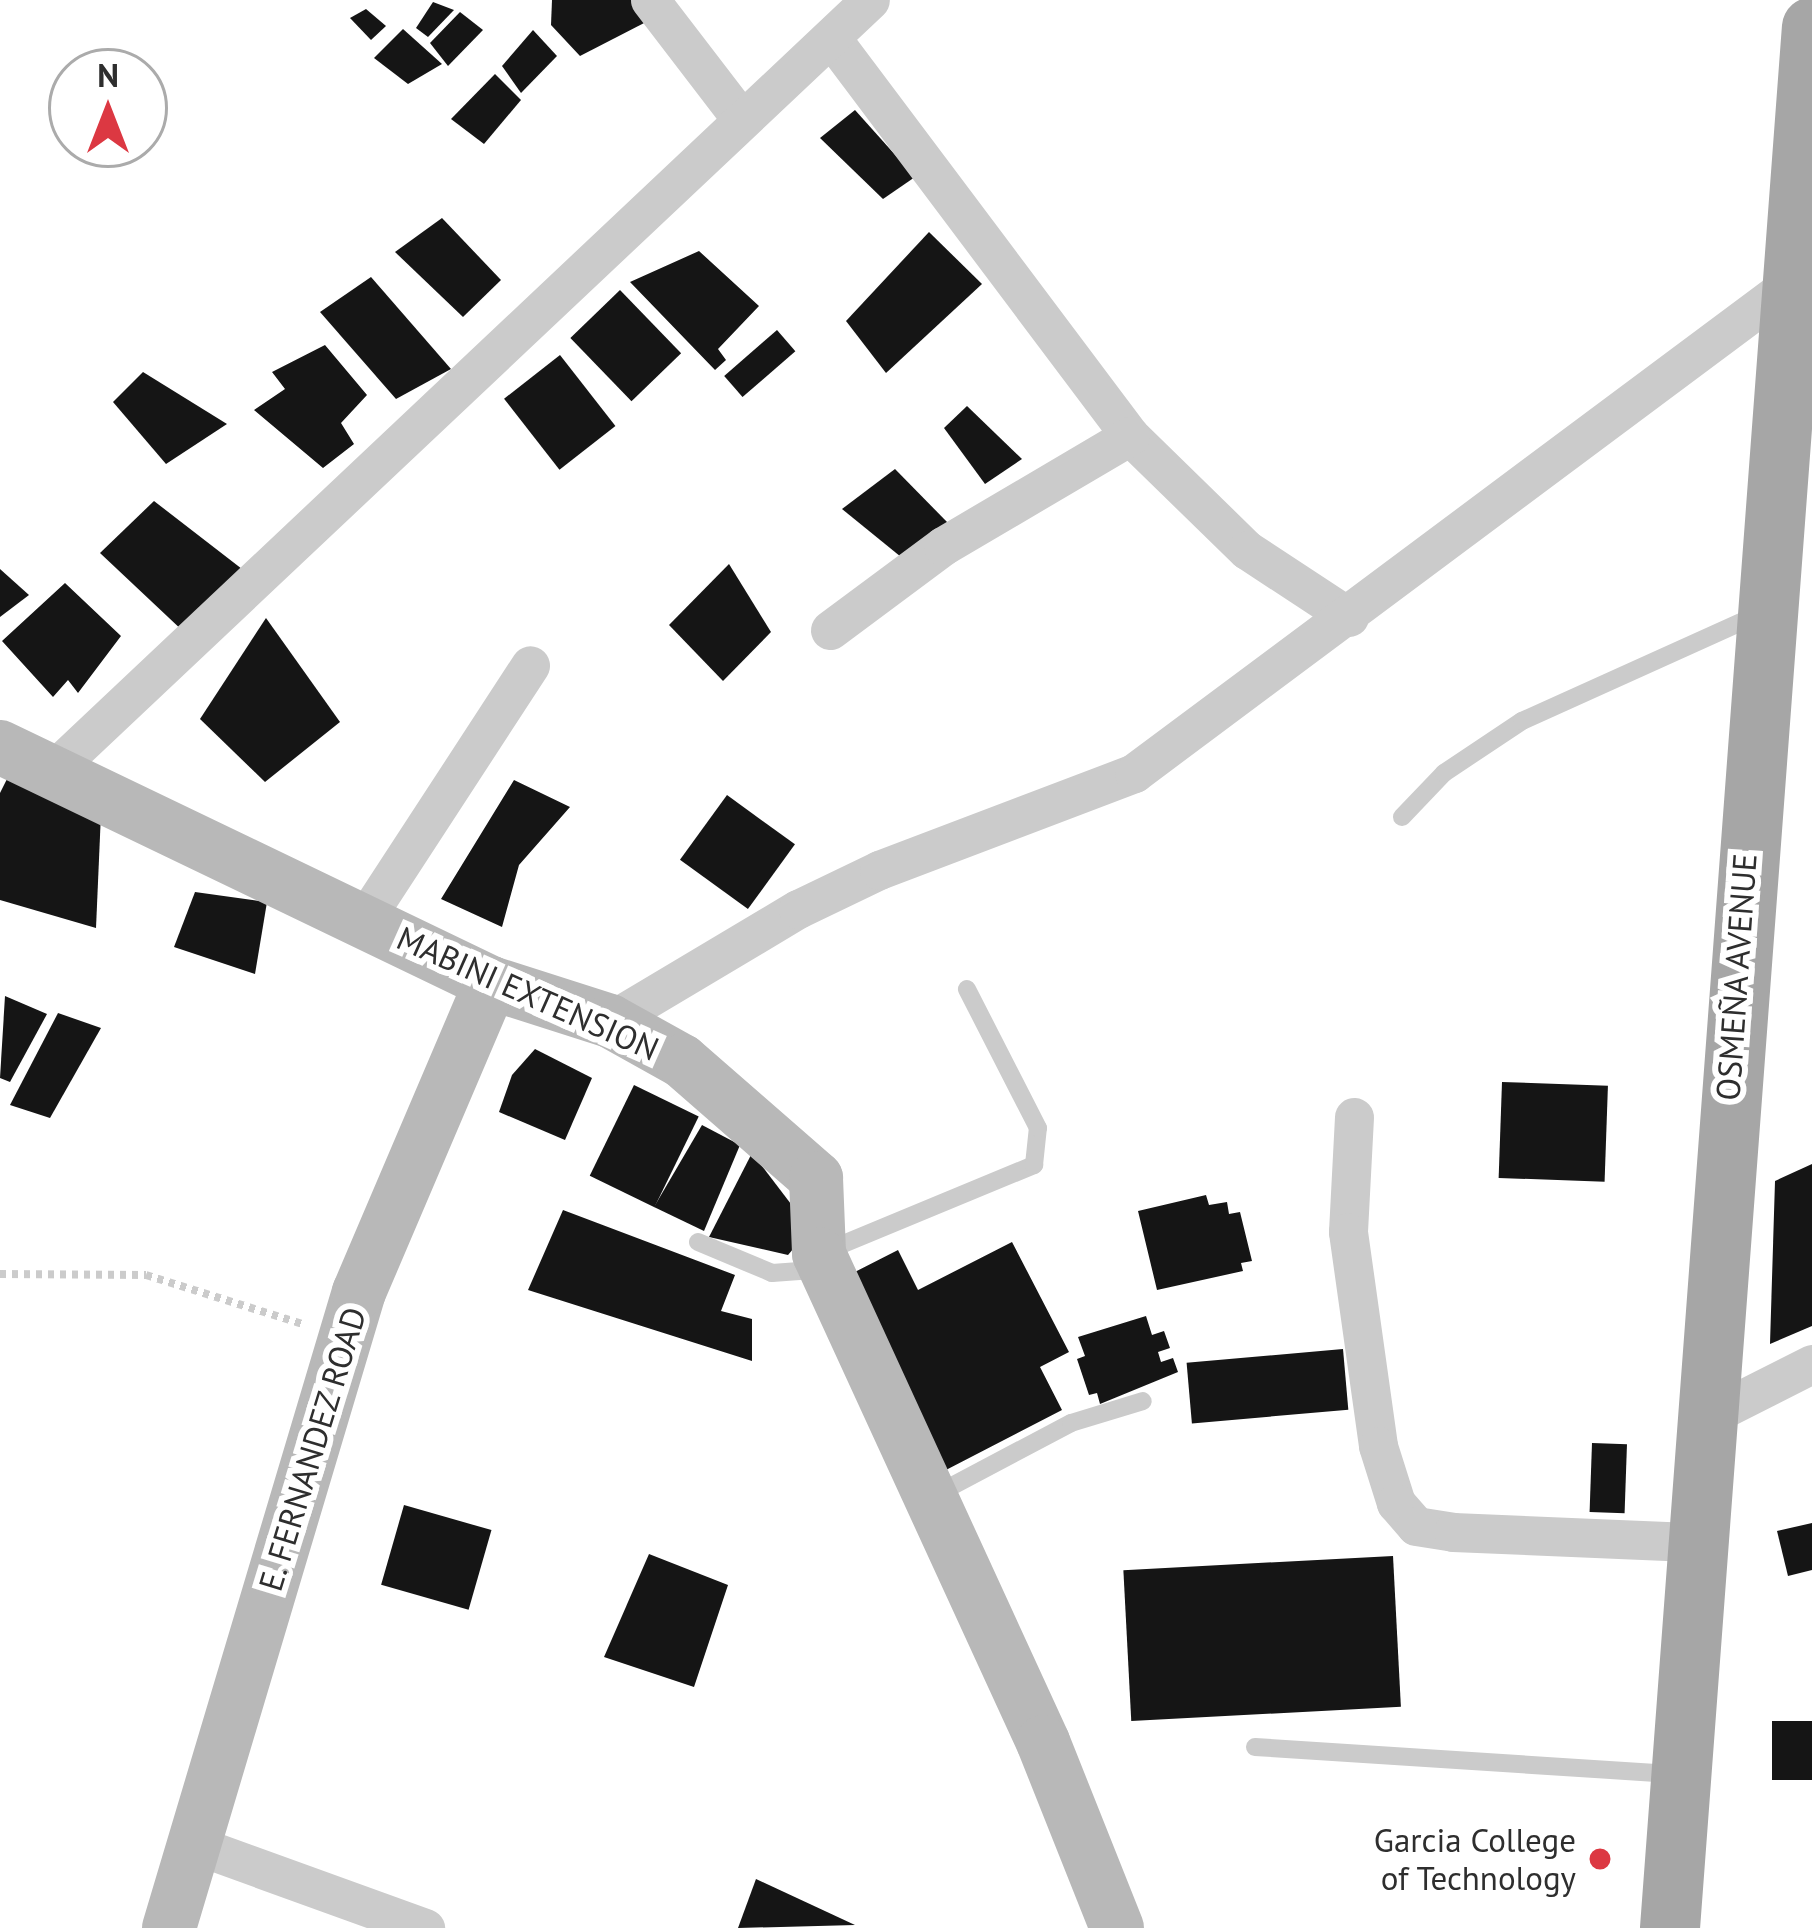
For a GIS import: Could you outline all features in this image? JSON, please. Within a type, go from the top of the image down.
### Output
[{"type":"main road","name":"OSMEÑA AVENUE","points":[[1670,1928],[1762,612],[1812,27]]},
{"type":"street","points":[[650,0],[739,116]]},
{"type":"street","points":[[47,776],[739,116],[832,39],[870,0]]},
{"type":"street","points":[[832,39],[1130,436],[1246,550],[1349,616]]},
{"type":"street","points":[[610,1022],[798,909],[879,870],[1134,773],[1790,284]]},
{"type":"street","points":[[830,630],[943,546],[1130,436]]},
{"type":"street","points":[[364,920],[530,665]]},
{"type":"street","name":"MABINI EXTENSION","points":[[0,747],[47,776],[491,983],[610,1022],[682,1061],[816,1178],[819,1254],[931,1497],[1117,1928]]},
{"type":"street","name":"E. FERNANDEZ ROAD","points":[[169,1928],[359,1292],[491,983]]},
{"type":"street","points":[[1354,1117],[1348,1232],[1378,1446],[1396,1503],[1416,1526],[1453,1532],[1696,1542]]},
{"type":"street","points":[[1705,1418],[1812,1364]]},
{"type":"street","points":[[193,1844],[425,1928]]},
{"type":"lane","points":[[1402,817],[1444,773],[1522,721],[1762,612]]},
{"type":"lane","points":[[698,1242],[788,1275],[819,1254],[1034,1165],[1038,1128],[967,989]]},
{"type":"lane","points":[[931,1497],[1071,1423],[1143,1401]]},
{"type":"lane","points":[[1255,1748],[1680,1774]]},
{"type":"path","points":[[0,1274],[146,1275],[299,1326],[359,1292]]},
{"type":"building","points":[[552,0],[635,0],[648,21],[580,56],[551,25]]},
{"type":"building","points":[[433,2],[454,10],[428,37],[416,28]]},
{"type":"building","points":[[366,9],[386,26],[371,40],[350,18]]},
{"type":"building","points":[[460,12],[483,30],[448,66],[430,43]]},
{"type":"building","points":[[403,29],[442,64],[408,84],[374,58]]},
{"type":"building","points":[[533,30],[557,56],[521,93],[502,66]]},
{"type":"building","points":[[495,74],[521,100],[484,144],[451,119]]},
{"type":"building","points":[[855,110],[915,177],[883,199],[820,138]]},
{"type":"building","points":[[442,218],[501,280],[463,317],[395,252]]},
{"type":"building","points":[[929,232],[982,284],[886,373],[846,321]]},
{"type":"building","points":[[699,251],[759,306],[718,349],[726,360],[715,370],[630,282]]},
{"type":"building","points":[[371,277],[451,369],[396,399],[320,312]]},
{"type":"building","points":[[620,290],[681,353],[631,401],[570,338]]},
{"type":"building","points":[[777,330],[795,351],[743,397],[724,376]]},
{"type":"building","points":[[325,345],[367,395],[341,423],[354,444],[323,468],[254,410],[285,389],[272,372]]},
{"type":"building","points":[[560,355],[615,426],[559,470],[504,399]]},
{"type":"building","points":[[143,372],[227,424],[166,464],[113,402]]},
{"type":"building","points":[[967,406],[1022,459],[985,484],[944,428]]},
{"type":"building","points":[[895,469],[948,523],[906,561],[842,509]]},
{"type":"building","points":[[154,501],[242,569],[185,633],[100,553]]},
{"type":"building","points":[[729,564],[771,632],[723,681],[669,625]]},
{"type":"building","points":[[0,569],[29,595],[0,617]]},
{"type":"building","points":[[65,583],[121,636],[78,693],[68,680],[53,697],[2,641]]},
{"type":"building","points":[[266,618],[340,722],[265,782],[200,719]]},
{"type":"building","points":[[12,769],[101,813],[96,928],[0,900],[0,793]]},
{"type":"building","points":[[514,780],[570,807],[519,865],[502,927],[441,899]]},
{"type":"building","points":[[727,795],[795,844],[748,909],[680,860]]},
{"type":"building","points":[[195,892],[267,902],[255,974],[174,947]]},
{"type":"building","points":[[5,996],[47,1014],[10,1082],[0,1078]]},
{"type":"building","points":[[58,1013],[101,1028],[50,1118],[10,1105]]},
{"type":"building","points":[[535,1049],[592,1078],[565,1140],[499,1112],[512,1075]]},
{"type":"building","points":[[1502,1082],[1608,1086],[1605,1182],[1499,1178]]},
{"type":"building","points":[[634,1085],[699,1117],[654,1207],[590,1176]]},
{"type":"building","points":[[702,1125],[740,1145],[704,1231],[654,1207]]},
{"type":"building","points":[[752,1153],[810,1229],[788,1255],[709,1237]]},
{"type":"building","points":[[1812,1164],[1812,1326],[1770,1344],[1775,1181]]},
{"type":"building","points":[[1206,1195],[1209,1205],[1227,1202],[1229,1214],[1240,1212],[1252,1261],[1241,1263],[1243,1271],[1157,1290],[1138,1211]]},
{"type":"building","points":[[563,1210],[735,1275],[721,1311],[752,1319],[752,1361],[528,1290]]},
{"type":"building","points":[[1012,1242],[1069,1352],[1040,1367],[1062,1410],[944,1471],[845,1277],[898,1250],[918,1290]]},
{"type":"building","points":[[1146,1316],[1152,1335],[1164,1331],[1170,1348],[1158,1352],[1161,1362],[1173,1358],[1178,1372],[1100,1404],[1097,1393],[1089,1395],[1077,1359],[1085,1356],[1078,1337]]},
{"type":"building","points":[[1343,1349],[1348,1410],[1192,1423],[1187,1363]]},
{"type":"building","points":[[1592,1443],[1627,1444],[1625,1513],[1590,1512]]},
{"type":"building","points":[[404,1505],[491,1530],[469,1610],[381,1585]]},
{"type":"building","points":[[1812,1523],[1812,1570],[1788,1576],[1777,1531]]},
{"type":"building","points":[[649,1554],[728,1585],[694,1687],[604,1657]]},
{"type":"building","points":[[1393,1556],[1401,1707],[1131,1721],[1123,1570]]},
{"type":"building","points":[[1772,1721],[1812,1721],[1812,1780],[1772,1780]]},
{"type":"building","points":[[756,1879],[855,1925],[738,1928]]},
{"type":"place","name":"Garcia College of Technology","points":[[1600,1859]]}]
